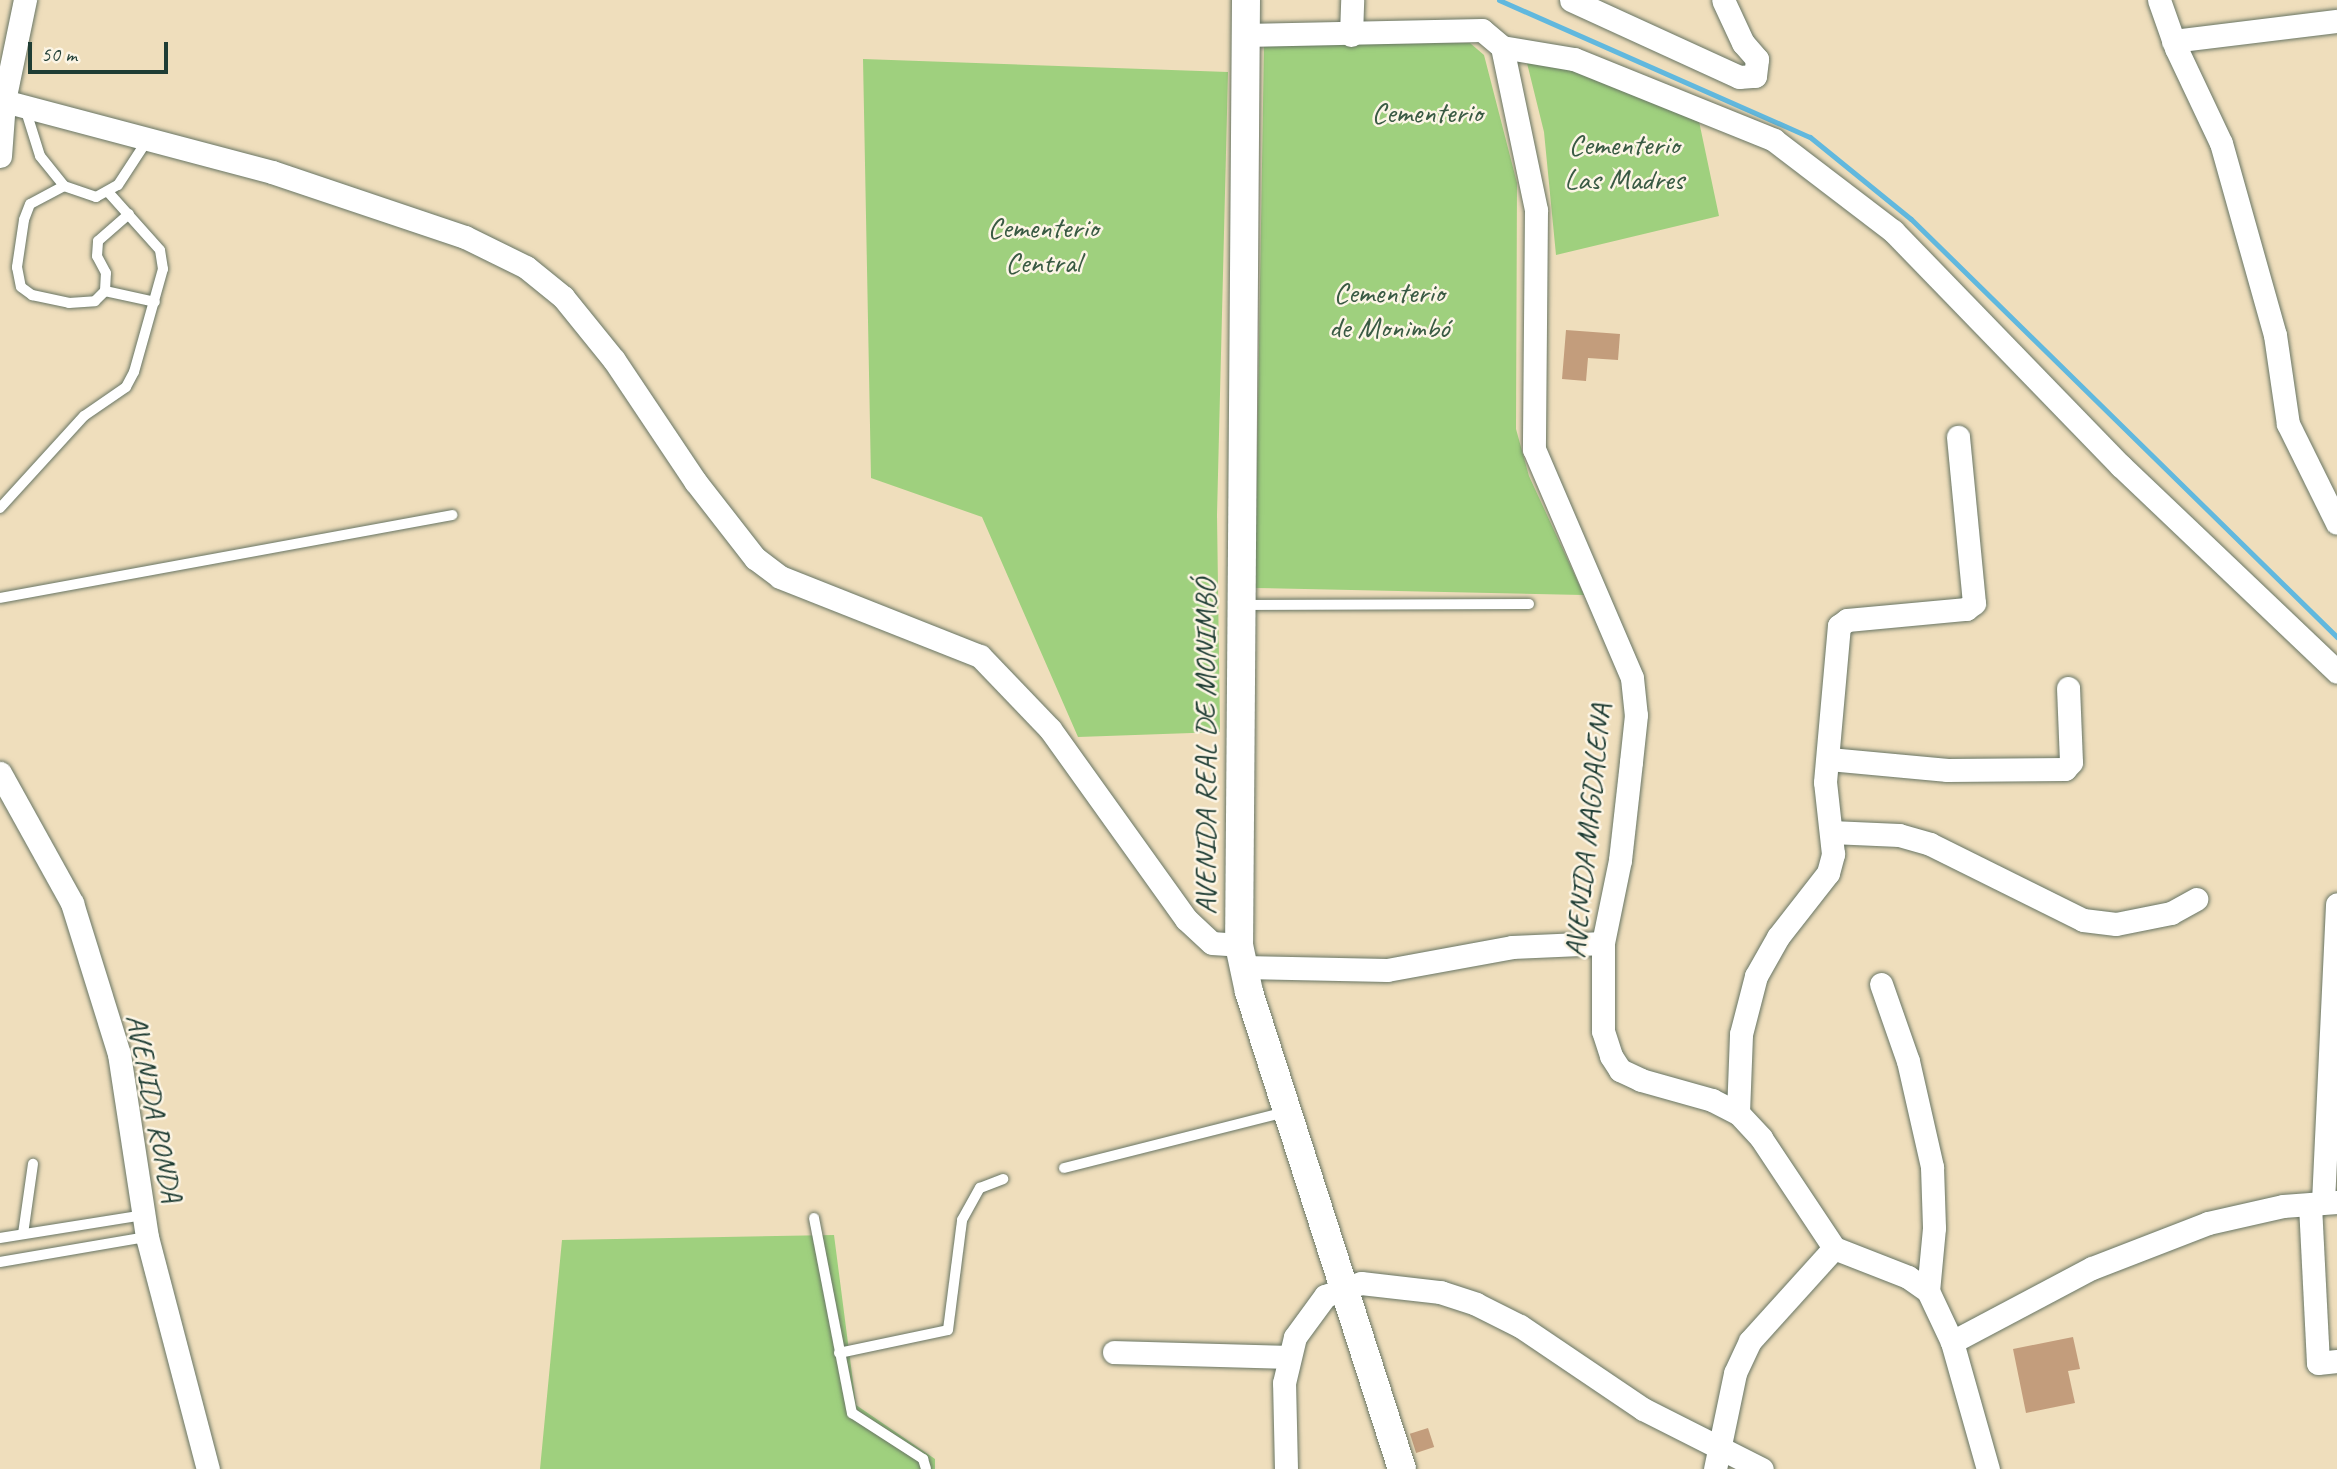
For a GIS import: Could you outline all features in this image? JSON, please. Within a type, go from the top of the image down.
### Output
[{"type":"street","points":[[0,156],[15,104],[25,0]]},
{"type":"street","name":"AVENIDA REAL DE MONIMBÓ","points":[[1246,0],[1238,605],[1241,956],[1402,1469]]},
{"type":"street","points":[[1351,35],[1352,0]]},
{"type":"street","points":[[1571,0],[1739,78],[1755,76],[1757,59],[1743,43],[1723,0]]},
{"type":"street","points":[[2159,0],[2173,41],[2221,143],[2276,335],[2288,424],[2337,523]]},
{"type":"street","points":[[2173,41],[2337,21]]},
{"type":"street","points":[[1244,35],[1351,35],[1482,30],[1502,47],[1573,59],[1774,140],[1893,231],[2121,467],[2337,672]]},
{"type":"street","name":"AVENIDA MAGDALENA","points":[[1502,47],[1536,210],[1534,449],[1632,678],[1636,715],[1620,860],[1603,943],[1603,1031],[1620,1070],[1738,1112],[1761,1138],[1834,1248]]},
{"type":"street","points":[[15,104],[272,172],[452,233],[526,267],[563,297],[614,360],[695,481],[755,558],[780,577],[979,656],[1050,729],[1185,919],[1212,943],[1241,956],[1387,970],[1512,947],[1603,943]]},
{"type":"street","points":[[1738,1112],[1741,1034],[1756,976],[1778,937],[1828,873],[1831,832],[1825,810],[1839,626],[1847,620],[1966,609],[1974,603],[1958,437]]},
{"type":"street","points":[[1829,759],[1947,770],[2065,768],[2071,762],[2068,688]]},
{"type":"street","name":"AVENIDA RONDA","points":[[0,773],[72,904],[119,1054],[142,1215],[208,1469]]},
{"type":"street","points":[[1831,832],[1899,835],[1930,844],[2083,920],[2116,924],[2171,913],[2196,899]]},
{"type":"street","points":[[2337,904],[2318,1363],[2337,1360]]},
{"type":"street","points":[[1881,984],[1908,1061],[1932,1167],[1934,1228],[1928,1291]]},
{"type":"street","points":[[1952,1342],[2092,1268],[2182,1233],[2283,1206],[2323,1203]]},
{"type":"street","points":[[1719,1458],[1735,1373],[1750,1341],[1834,1248],[1908,1277],[1928,1291],[1952,1342],[1987,1469]]},
{"type":"street","points":[[1286,1469],[1284,1382],[1288,1357],[1310,1312],[1325,1296],[1344,1286],[1392,1286],[1440,1292],[1476,1304],[1520,1326],[1719,1458],[1762,1469]]},
{"type":"street","points":[[1114,1352],[1288,1357]]},
{"type":"lane","points":[[15,104],[40,156],[64,186],[96,197],[109,193],[148,139]]},
{"type":"lane","points":[[64,186],[30,204],[17,267],[22,286],[32,295],[69,303],[95,301],[104,291],[106,273],[97,256],[98,241],[129,214]]},
{"type":"lane","points":[[0,508],[84,416],[126,387],[155,302],[163,269],[160,250],[109,193]]},
{"type":"lane","points":[[104,291],[155,302]]},
{"type":"lane","points":[[0,598],[452,515]]},
{"type":"lane","points":[[1238,605],[1529,604]]},
{"type":"lane","points":[[1064,1168],[1288,1112]]},
{"type":"lane","points":[[23,1234],[33,1164]]},
{"type":"lane","points":[[839,1353],[948,1330],[962,1220],[980,1188],[1003,1178]]},
{"type":"lane","points":[[0,1238],[142,1215]]},
{"type":"lane","points":[[814,1218],[852,1413],[923,1459],[926,1469]]},
{"type":"lane","points":[[0,1262],[147,1237]]},
{"type":"green space","points":[[1470,43],[1484,55],[1517,183],[1516,429],[1529,476],[1584,595],[1255,588],[1264,44]]},
{"type":"green space","name":"Cementerio Las Madres","points":[[1525,55],[1696,107],[1719,216],[1556,255],[1544,132]]},
{"type":"green space","name":"Cementerio Central","points":[[863,59],[1228,72],[1217,515],[1220,732],[1078,737],[982,517],[871,478]]},
{"type":"green space","points":[[834,1235],[856,1405],[935,1459],[935,1469],[540,1469],[562,1240]]},
{"type":"building","points":[[1566,330],[1620,334],[1618,360],[1588,358],[1586,381],[1562,379]]},
{"type":"building","points":[[2073,1337],[2080,1369],[2068,1371],[2075,1403],[2026,1413],[2013,1349]]},
{"type":"building","points":[[1428,1428],[1434,1447],[1416,1453],[1410,1434]]},
{"type":"waterway","points":[[1499,0],[1810,137],[1911,219],[2337,637]]},
{"type":"park label","name":"Cementerio","points":[[1427,112]]},
{"type":"park label","name":"Cementerio de Monimbó","points":[[1389,309]]}]
